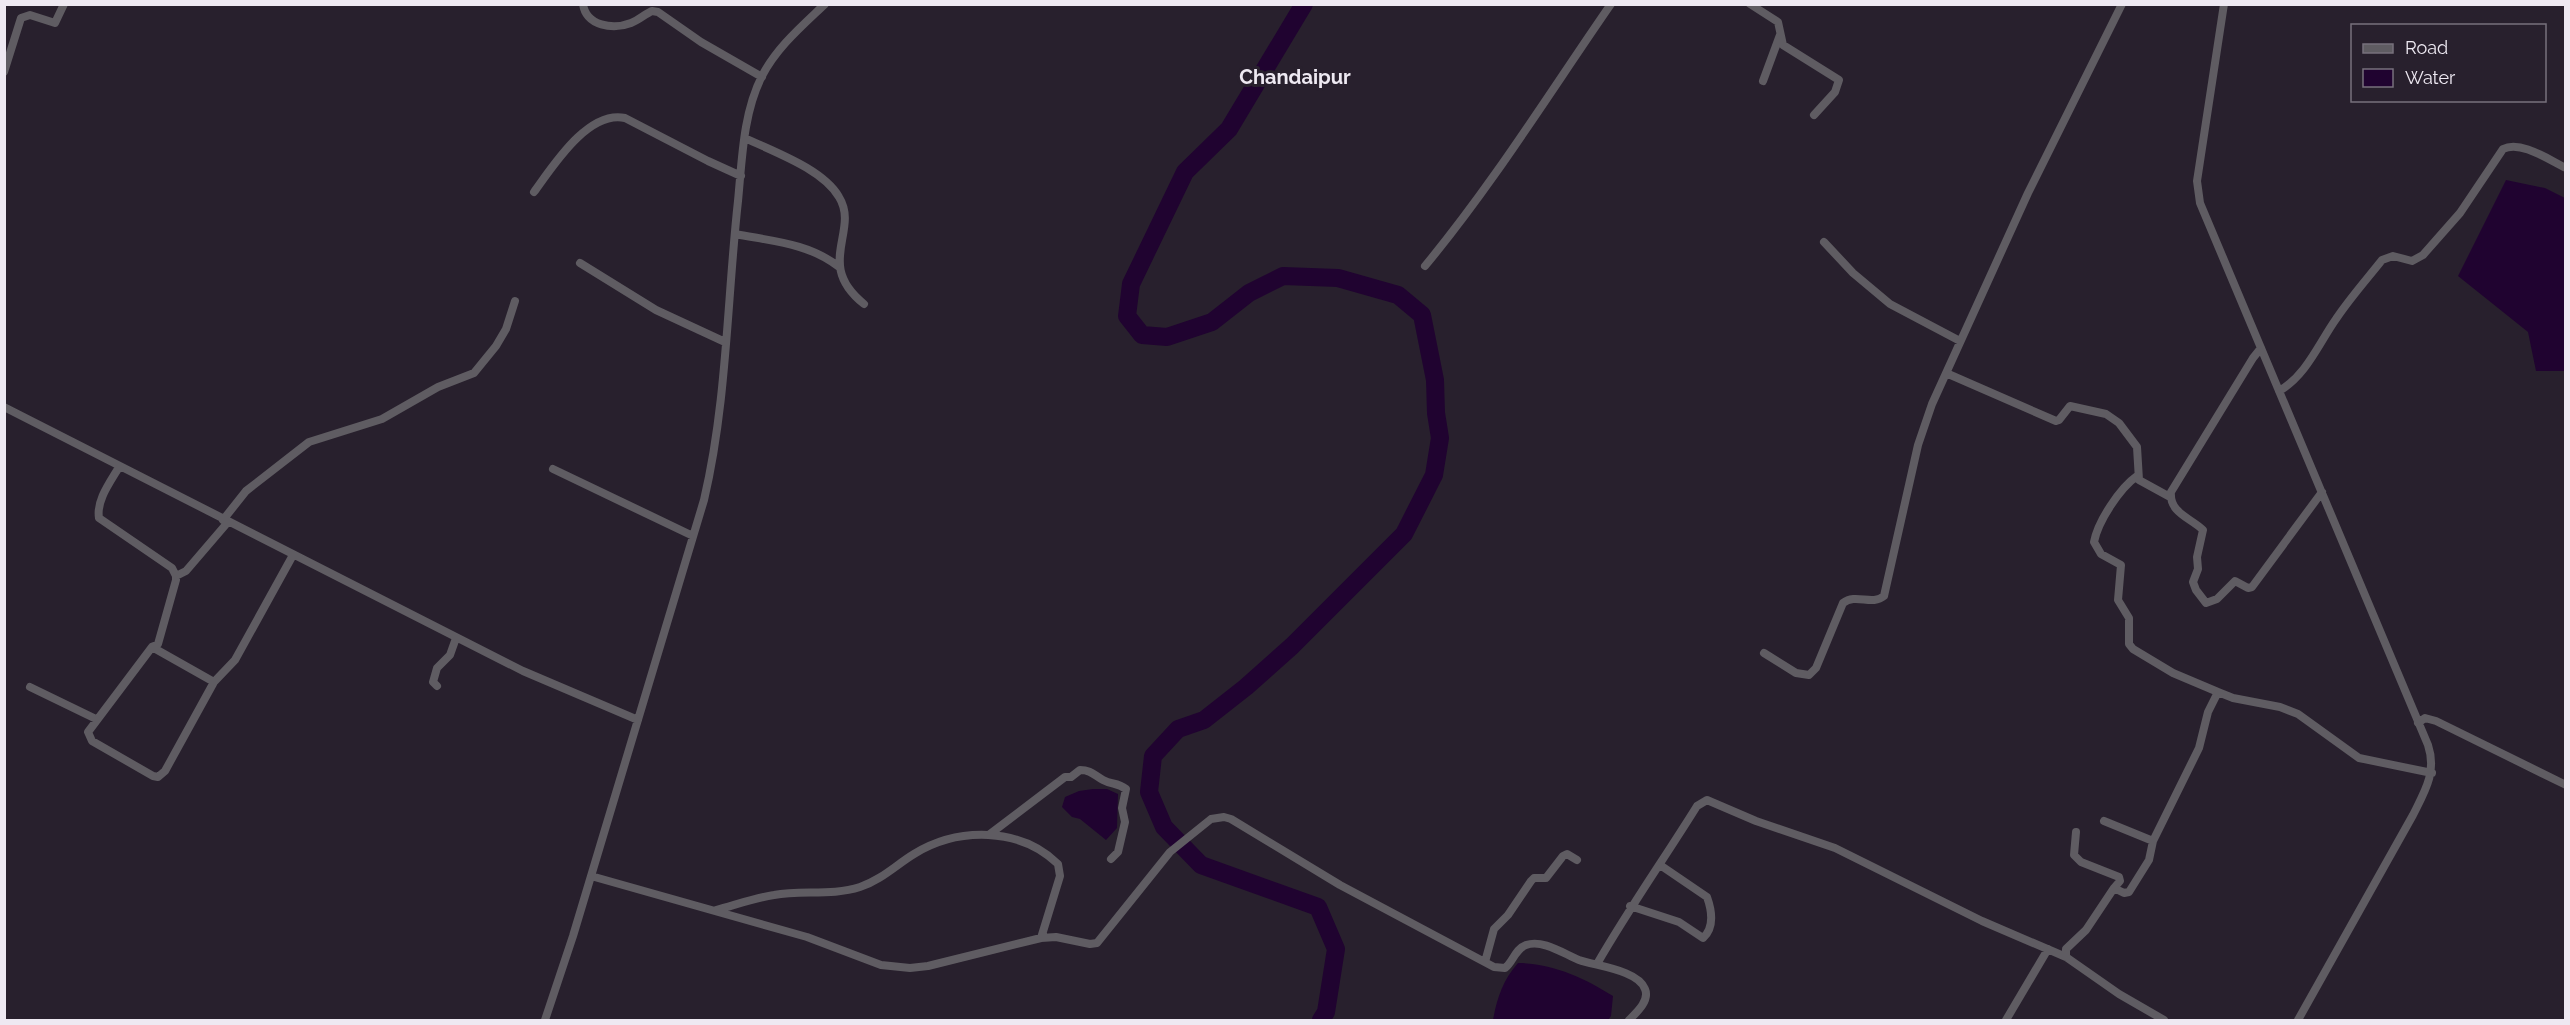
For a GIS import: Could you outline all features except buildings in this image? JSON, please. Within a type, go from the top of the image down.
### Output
[{"type":"street","points":[[4,72],[21,18],[30,15],[55,23],[64,4]]},
{"type":"street","points":[[583,4],[588,18],[607,26],[628,24],[652,11],[664,14],[700,42],[762,76]]},
{"type":"street","points":[[545,1020],[638,720],[711,468],[718,431],[735,234],[749,113],[762,76],[785,42],[825,4]]},
{"type":"street","points":[[1425,266],[1456,229],[1611,4]]},
{"type":"street","points":[[1750,4],[1776,20],[1783,45],[1839,80],[1835,92],[1814,115]]},
{"type":"street","points":[[1764,653],[1796,673],[1809,675],[1818,662],[1843,603],[1851,598],[1879,600],[1884,596],[1918,445],[1946,373],[2028,193],[2122,4]]},
{"type":"street","points":[[2224,4],[2198,191],[2200,203],[2421,721],[2431,755],[2432,773],[2414,815],[2298,1020]]},
{"type":"street","points":[[1763,81],[1780,34]]},
{"type":"street","points":[[534,192],[577,138],[592,126],[616,116],[625,118],[741,176]]},
{"type":"street","points":[[746,138],[820,177],[841,199],[843,228],[839,267],[848,288],[864,304]]},
{"type":"street","points":[[2281,390],[2291,384],[2315,353],[2336,319],[2382,260],[2389,256],[2420,258],[2460,213],[2503,149],[2508,146],[2521,148],[2565,168]]},
{"type":"street","points":[[735,234],[805,247],[826,257],[839,267]]},
{"type":"street","points":[[1824,242],[1853,273],[1890,304],[1960,341]]},
{"type":"street","points":[[580,263],[656,310],[725,342]]},
{"type":"street","points":[[293,555],[235,660],[214,682],[165,771],[159,777],[92,741],[87,732],[152,647],[159,644],[176,576],[190,566],[226,521],[246,491],[309,442],[382,419],[438,387],[474,373],[496,346],[506,329],[515,301]]},
{"type":"street","points":[[2170,497],[2172,490],[2261,348]]},
{"type":"street","points":[[1946,373],[2055,421],[2059,420],[2070,406],[2111,417],[2137,447],[2138,476],[2142,482],[2170,497],[2177,511],[2203,530],[2193,585],[2202,600],[2210,603],[2235,581],[2248,588],[2252,587],[2322,492]]},
{"type":"street","points":[[4,407],[456,638],[567,692],[638,720]]},
{"type":"street","points":[[119,467],[103,495],[98,513],[99,518],[171,568],[176,576]]},
{"type":"street","points":[[553,469],[693,536]]},
{"type":"street","points":[[2138,476],[2119,493],[2096,534],[2094,542],[2101,554],[2121,565],[2118,600],[2130,622],[2129,644],[2133,649],[2173,673],[2233,698],[2280,707],[2298,714],[2359,758],[2432,773]]},
{"type":"street","points":[[437,686],[433,682],[434,675],[450,655],[456,638]]},
{"type":"street","points":[[152,647],[214,682]]},
{"type":"street","points":[[30,687],[96,719]]},
{"type":"street","points":[[2114,888],[2124,893],[2129,892],[2149,860],[2153,841],[2199,748],[2208,712],[2218,692]]},
{"type":"street","points":[[2421,721],[2445,725],[2565,785]]},
{"type":"street","points":[[990,834],[1065,777],[1071,777],[1080,770],[1090,770],[1104,781],[1119,783],[1126,789],[1122,808],[1125,822],[1118,852],[1110,859]]},
{"type":"street","points":[[1597,964],[1630,906],[1660,865],[1697,806],[1702,801],[1712,801],[1756,821],[1835,848],[1982,921],[2066,957],[2119,994],[2164,1020]]},
{"type":"street","points":[[591,876],[807,937],[866,960],[895,967],[928,966],[1041,938],[1056,937],[1090,944],[1097,943],[1170,852],[1211,819],[1224,817],[1231,819],[1340,885],[1498,969],[1505,968],[1518,950],[1526,945],[1534,944],[1629,975],[1645,988],[1644,1001],[1629,1020]]},
{"type":"street","points":[[2104,821],[2153,841]]},
{"type":"street","points":[[2066,957],[2066,949],[2086,930],[2120,881],[2119,877],[2081,862],[2074,855],[2076,832]]},
{"type":"street","points":[[715,910],[774,895],[832,892],[858,888],[872,882],[926,848],[943,841],[990,834],[1003,835],[1023,843],[1058,864],[1060,876],[1041,938]]},
{"type":"street","points":[[1485,962],[1494,929],[1508,915],[1531,881],[1534,878],[1546,878],[1567,854],[1577,860]]},
{"type":"street","points":[[1630,906],[1679,922],[1702,938],[1707,935],[1712,918],[1707,897],[1660,865]]},
{"type":"street","points":[[2006,1020],[2048,949]]},
{"type":"water","points":[[2506,180],[2545,188],[2565,198],[2565,371],[2536,371],[2528,332],[2458,276]]},
{"type":"water","points":[[1107,789],[1118,794],[1117,828],[1106,840],[1080,819],[1072,817],[1062,807],[1065,797],[1079,791]]},
{"type":"water","points":[[1518,963],[1556,969],[1602,989],[1613,996],[1611,1016],[1608,1020],[1493,1020],[1501,990]]},
{"type":"waterway","points":[[1304,4],[1229,129],[1185,172],[1131,284],[1127,316],[1142,335],[1167,337],[1212,322],[1249,293],[1283,276],[1338,278],[1398,295],[1422,315],[1435,380],[1436,413],[1440,438],[1434,475],[1404,534],[1292,646],[1246,687],[1204,720],[1178,729],[1153,756],[1149,792],[1164,827],[1201,865],[1318,907],[1336,949],[1326,1012],[1321,1020]]},
{"type":"district","name":"Chandaipur","points":[[1295,77]]}]
